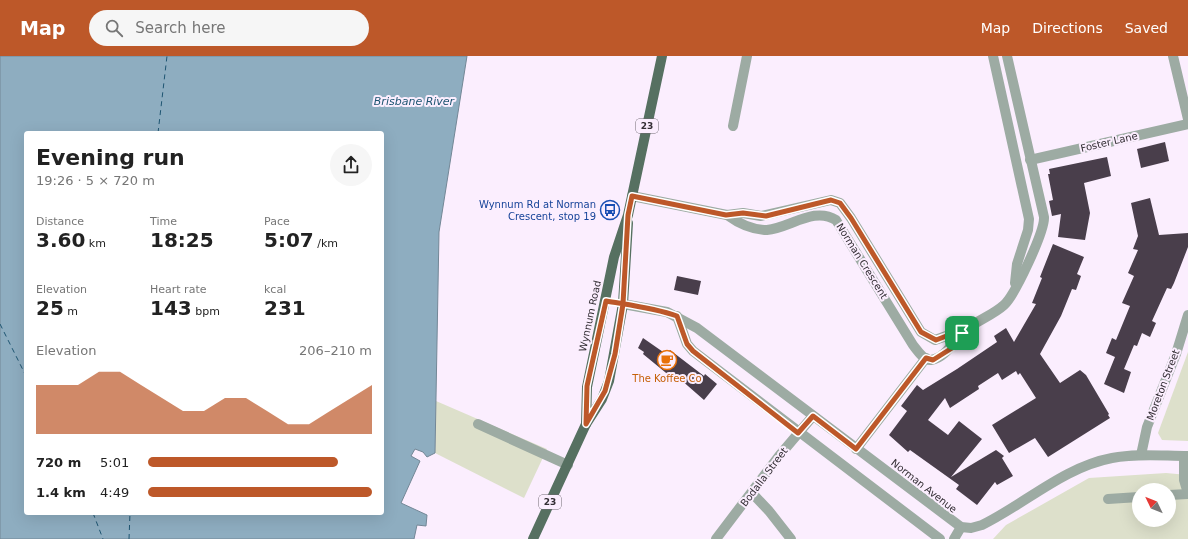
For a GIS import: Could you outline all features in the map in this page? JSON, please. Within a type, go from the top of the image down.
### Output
[{"type":"main road","name":"Wynnum Road","points":[[586,424],[587,386],[616,250],[628,215],[662,56]]},
{"type":"main road","name":"Wynnum Road","points":[[532,539],[586,424],[602,399],[609,381],[623,304],[628,215]]},
{"type":"main road","name":"Norman Avenue","points":[[606,301],[623,304]]},
{"type":"street","points":[[733,126],[747,56]]},
{"type":"street","name":"Norman Crescent","points":[[993,56],[1029,219],[1028,230],[1017,264],[1014,289]]},
{"type":"street","name":"Norman Crescent","points":[[726,215],[740,224],[764,230],[820,215],[828,216],[836,220],[913,345],[926,358],[933,360],[949,350],[962,333],[1006,304],[1030,259],[1044,222],[1007,56]]},
{"type":"street","points":[[1173,56],[1188,119]]},
{"type":"street","name":"Foster Lane","points":[[1030,160],[1188,124]]},
{"type":"street","name":"Norman Crescent","points":[[632,196],[726,215],[743,213],[766,216],[822,200],[837,201],[851,218],[921,332],[936,340],[949,335],[962,333]]},
{"type":"street","name":"Norman Avenue","points":[[623,304],[656,310],[677,316],[709,336],[960,527],[975,527],[986,523],[1056,481],[1088,465],[1111,458],[1141,455],[1186,456]]},
{"type":"street","name":"Moreton Street","points":[[1141,455],[1147,427],[1176,354],[1188,315]]},
{"type":"street","points":[[677,316],[687,344],[693,351],[798,433],[940,539]]},
{"type":"street","points":[[856,449],[926,358]]},
{"type":"street","name":"Bodalla Street","points":[[716,539],[798,433],[813,416]]},
{"type":"street","points":[[478,424],[568,465]]},
{"type":"street","points":[[1176,494],[1188,493],[1184,480],[1186,456]]},
{"type":"street","points":[[752,492],[769,510],[791,539]]},
{"type":"street","points":[[1108,500],[1132,498]]},
{"type":"street","points":[[954,539],[960,527]]},
{"type":"green space","points":[[1188,352],[1188,441],[1162,440],[1158,433]]},
{"type":"green space","points":[[436,401],[547,449],[524,498],[435,453]]},
{"type":"green space","points":[[1166,473],[1188,475],[1188,539],[993,539],[1006,525],[1089,478]]},
{"type":"water","name":"Brisbane River","points":[[0,56],[467,56],[439,232],[435,453],[427,457],[423,452],[415,449],[411,456],[420,461],[401,503],[427,515],[426,526],[417,525],[414,539],[0,539]]},
{"type":"building","points":[[1165,142],[1169,161],[1141,168],[1137,149]]},
{"type":"building","points":[[1107,157],[1111,176],[1084,183],[1090,213],[1085,240],[1058,237],[1061,214],[1052,216],[1049,201],[1053,200],[1048,174],[1050,174],[1049,169]]},
{"type":"building","points":[[1150,198],[1159,235],[1188,233],[1188,247],[1174,283],[1171,289],[1167,288],[1152,321],[1156,323],[1150,337],[1142,333],[1137,346],[1134,345],[1124,369],[1131,372],[1124,393],[1104,384],[1115,357],[1106,353],[1112,338],[1116,340],[1130,306],[1122,303],[1134,276],[1128,273],[1138,250],[1133,249],[1138,236],[1131,203]]},
{"type":"building","points":[[1053,244],[1084,257],[1077,274],[1081,276],[1076,290],[1072,289],[1061,316],[1040,354],[1060,383],[1080,370],[1086,375],[1110,418],[1048,457],[1035,438],[1009,453],[992,425],[1036,398],[1020,373],[1018,375],[1016,371],[1002,380],[998,373],[978,386],[979,389],[950,408],[945,398],[928,420],[948,435],[959,421],[982,439],[951,477],[996,450],[1004,456],[1002,458],[1013,476],[997,485],[995,482],[977,505],[956,489],[959,485],[910,450],[908,452],[889,435],[907,411],[901,406],[917,385],[923,390],[957,369],[997,342],[994,336],[1006,328],[1014,342],[1036,304],[1032,303]]},
{"type":"building","points":[[677,276],[701,281],[698,295],[674,290]]},
{"type":"building","points":[[643,338],[666,354],[670,350],[717,384],[704,400],[680,379],[679,381],[672,375],[671,377],[643,354],[644,352],[638,348]]},
{"type":"ferry route","points":[[158,131],[167,56]]},
{"type":"ferry route","points":[[0,324],[24,372]]},
{"type":"ferry route","points":[[94,515],[103,539]]},
{"type":"ferry route","points":[[129,539],[130,515]]},
{"type":"place","name":"Wynnum Rd at Norman Crescent, stop 19","points":[[610,210]]},
{"type":"place","name":"The Koffee Co","points":[[667,360]]},
{"type":"route","points":[[962,333],[949,335],[938,340],[924,336],[851,218],[843,206],[835,200],[822,200],[766,216],[761,216],[743,213],[726,215],[632,196],[628,215],[628,244],[623,304],[615,354],[609,381],[602,399],[586,424],[587,386],[606,301],[623,304],[640,306],[667,312],[677,316],[687,344],[693,351],[798,433],[813,416],[856,449],[926,358],[933,360],[952,348],[962,333]]}]
